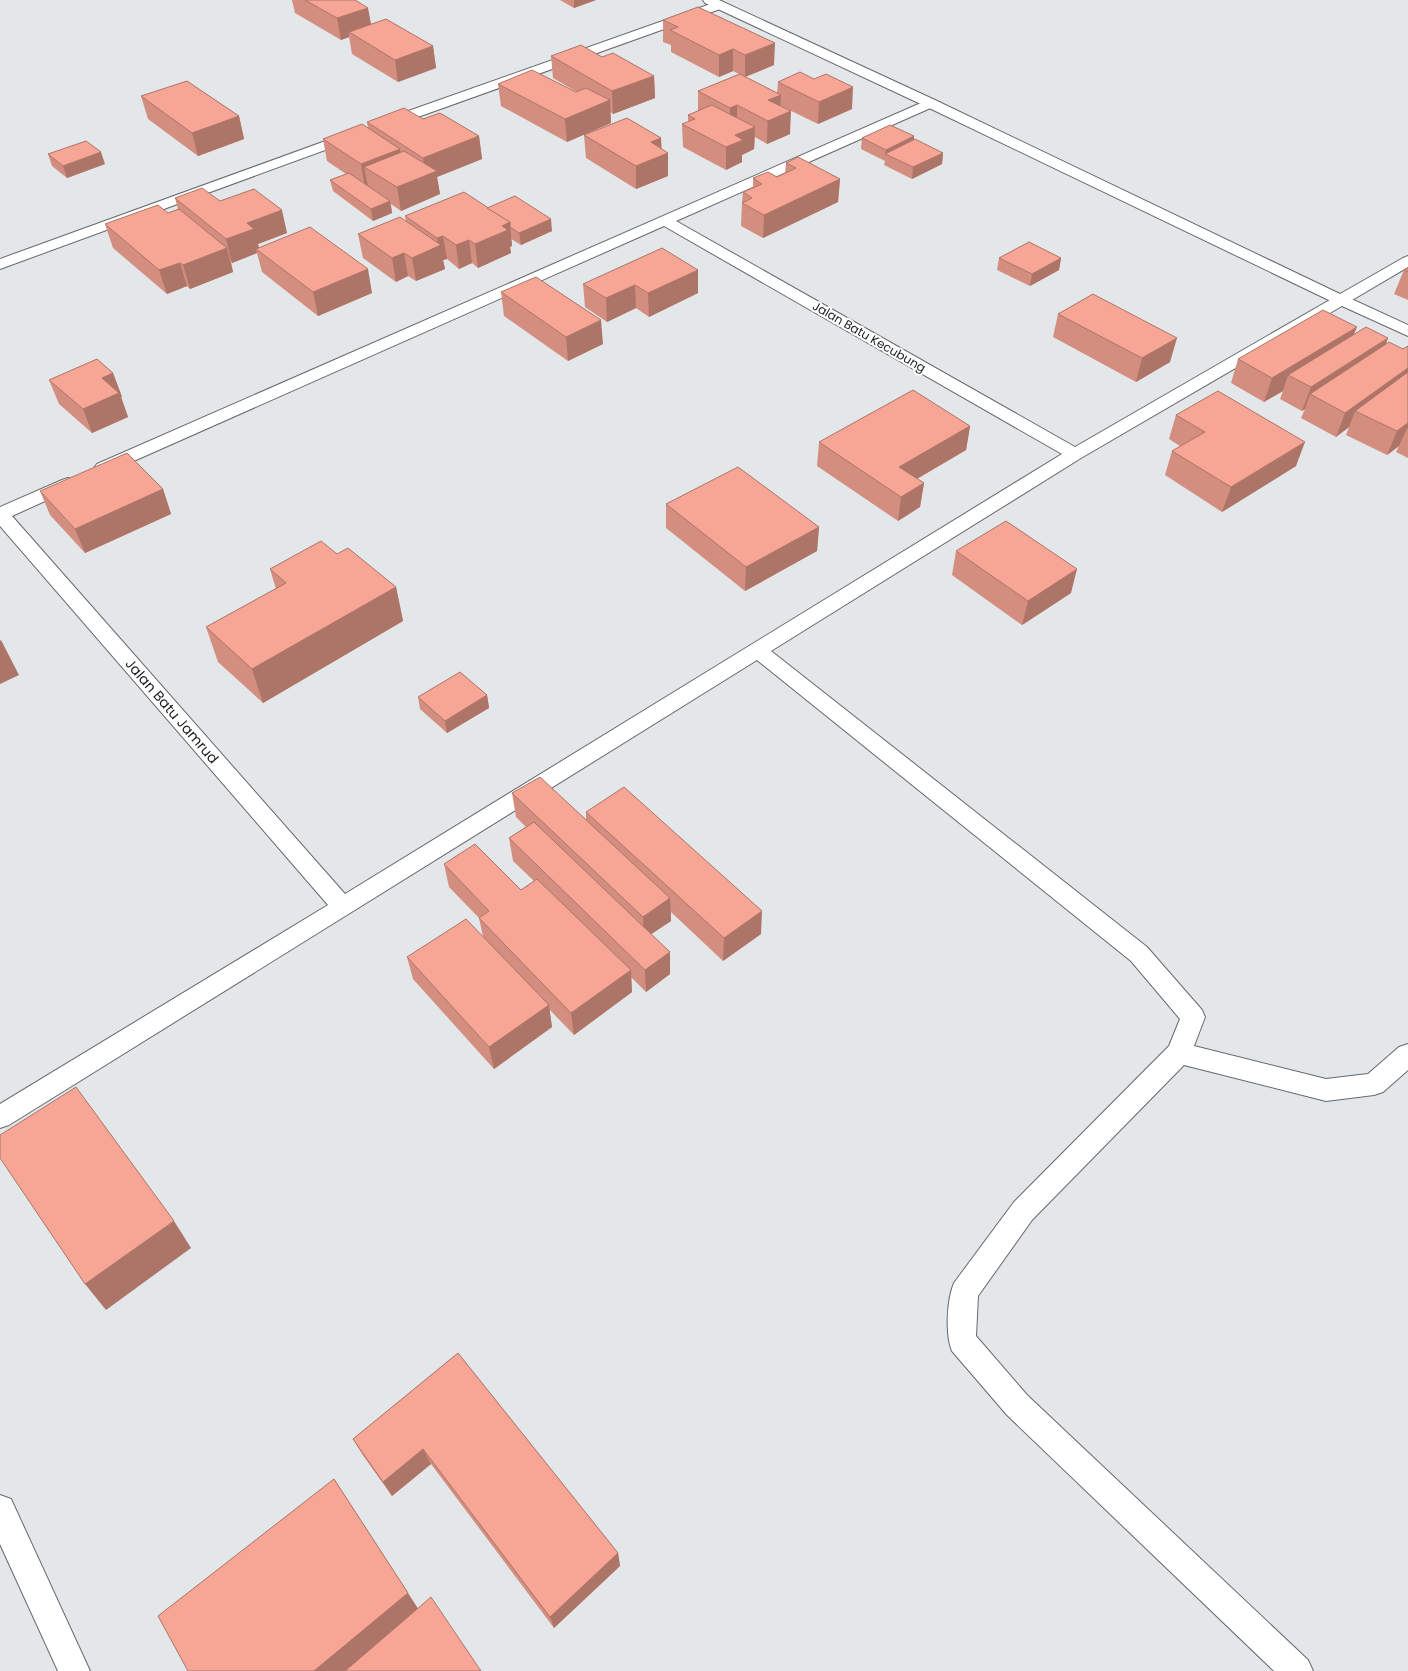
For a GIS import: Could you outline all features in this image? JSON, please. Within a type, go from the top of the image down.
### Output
[{"type":"street","points":[[0,264],[714,2],[930,103],[1408,331]]},
{"type":"street","points":[[0,514],[930,103]]},
{"type":"street","name":"Jalan Batu Kecubung","points":[[664,220],[1075,454]]},
{"type":"street","points":[[0,1117],[343,907],[1075,454],[1408,261]]},
{"type":"street","name":"Jalan Batu Jamrud","points":[[0,514],[343,907]]},
{"type":"street","points":[[758,651],[1139,954],[1193,1017],[1179,1052],[1023,1211],[964,1292],[962,1341],[1018,1405],[1297,1671]]},
{"type":"street","points":[[1179,1052],[1326,1090],[1374,1084],[1408,1055]]},
{"type":"street","points":[[0,1510],[74,1671]]},
{"type":"building","points":[[305,0],[355,0],[368,8],[337,18]]},
{"type":"building","points":[[698,7],[775,43],[745,55],[733,49],[719,55],[670,30],[678,27],[663,20]]},
{"type":"building","points":[[386,19],[433,46],[395,60],[349,32]]},
{"type":"building","points":[[581,45],[602,57],[613,53],[654,76],[612,91],[551,56]]},
{"type":"building","points":[[532,70],[576,92],[586,88],[610,100],[565,119],[498,84]]},
{"type":"building","points":[[800,72],[814,79],[826,74],[853,87],[819,102],[778,82]]},
{"type":"building","points":[[740,74],[781,95],[768,100],[791,111],[768,121],[737,105],[730,108],[698,91]]},
{"type":"building","points":[[187,81],[239,116],[192,133],[141,96]]},
{"type":"building","points":[[712,105],[755,127],[735,135],[743,140],[726,147],[682,124],[695,119],[688,115]]},
{"type":"building","points":[[404,108],[423,119],[440,113],[479,136],[423,158],[367,122]]},
{"type":"building","points":[[627,118],[661,138],[651,142],[668,153],[636,166],[584,135]]},
{"type":"building","points":[[362,124],[400,149],[361,164],[323,139]]},
{"type":"building","points":[[890,125],[914,136],[886,150],[862,138]]},
{"type":"building","points":[[915,139],[943,153],[913,167],[885,154]]},
{"type":"building","points":[[86,141],[101,152],[63,166],[48,154]]},
{"type":"building","points":[[404,151],[437,171],[397,187],[364,167]]},
{"type":"building","points":[[798,157],[840,179],[764,215],[742,203],[752,198],[743,192],[762,184],[753,178],[768,172],[777,177],[796,168],[786,163]]},
{"type":"building","points":[[349,173],[390,201],[371,209],[330,180]]},
{"type":"building","points":[[202,188],[220,201],[254,189],[282,210],[247,223],[254,229],[226,239],[175,198]]},
{"type":"building","points":[[464,192],[510,222],[502,226],[508,230],[475,244],[469,240],[456,245],[443,236],[437,238],[405,216]]},
{"type":"building","points":[[515,196],[551,219],[519,233],[510,227],[510,222],[487,208]]},
{"type":"building","points":[[158,205],[168,213],[179,209],[227,248],[183,265],[180,263],[159,270],[105,224]]},
{"type":"building","points":[[400,217],[441,245],[412,258],[404,253],[392,258],[358,234]]},
{"type":"building","points":[[310,227],[368,269],[313,292],[256,249]]},
{"type":"building","points":[[1029,242],[1061,258],[1032,274],[999,258]]},
{"type":"building","points":[[662,248],[698,270],[648,293],[635,285],[606,298],[583,284]]},
{"type":"building","points":[[536,277],[601,320],[566,337],[501,292]]},
{"type":"building","points":[[1093,294],[1177,338],[1142,358],[1058,314]]},
{"type":"building","points":[[1323,310],[1357,327],[1272,378],[1238,359]]},
{"type":"building","points":[[1366,327],[1388,338],[1311,387],[1288,375]]},
{"type":"building","points":[[1389,342],[1403,349],[1408,346],[1408,368],[1345,413],[1310,394]]},
{"type":"building","points":[[97,359],[113,373],[102,378],[119,393],[83,409],[49,380]]},
{"type":"building","points":[[1408,372],[1408,423],[1397,431],[1355,411]]},
{"type":"building","points":[[913,390],[970,426],[899,467],[924,483],[901,497],[819,442]]},
{"type":"building","points":[[1218,391],[1305,442],[1231,487],[1172,451],[1205,432],[1176,415]]},
{"type":"building","points":[[127,453],[163,489],[75,529],[40,491]]},
{"type":"building","points":[[738,467],[819,527],[746,567],[666,504]]},
{"type":"building","points":[[1006,521],[1077,569],[1028,601],[956,551]]},
{"type":"building","points":[[321,541],[337,554],[348,548],[396,587],[252,669],[206,627],[286,583],[270,569]]},
{"type":"building","points":[[460,672],[487,695],[445,721],[418,697]]},
{"type":"building","points":[[540,777],[670,898],[643,917],[512,793]]},
{"type":"building","points":[[624,787],[762,911],[724,938],[586,812]]},
{"type":"building","points":[[534,822],[670,952],[645,970],[509,838]]},
{"type":"building","points":[[475,844],[521,890],[537,879],[631,970],[571,1013],[479,918],[489,911],[444,864]]},
{"type":"building","points":[[466,919],[549,1005],[489,1047],[407,957]]},
{"type":"building","points":[[76,1087],[174,1221],[85,1284],[0,1158],[0,1135]]},
{"type":"building","points":[[458,1353],[618,1553],[550,1617],[423,1449],[383,1482],[353,1439]]},
{"type":"building","points":[[334,1479],[408,1593],[314,1671],[188,1671],[158,1616]]},
{"type":"building","points":[[431,1597],[481,1671],[345,1671]]}]
